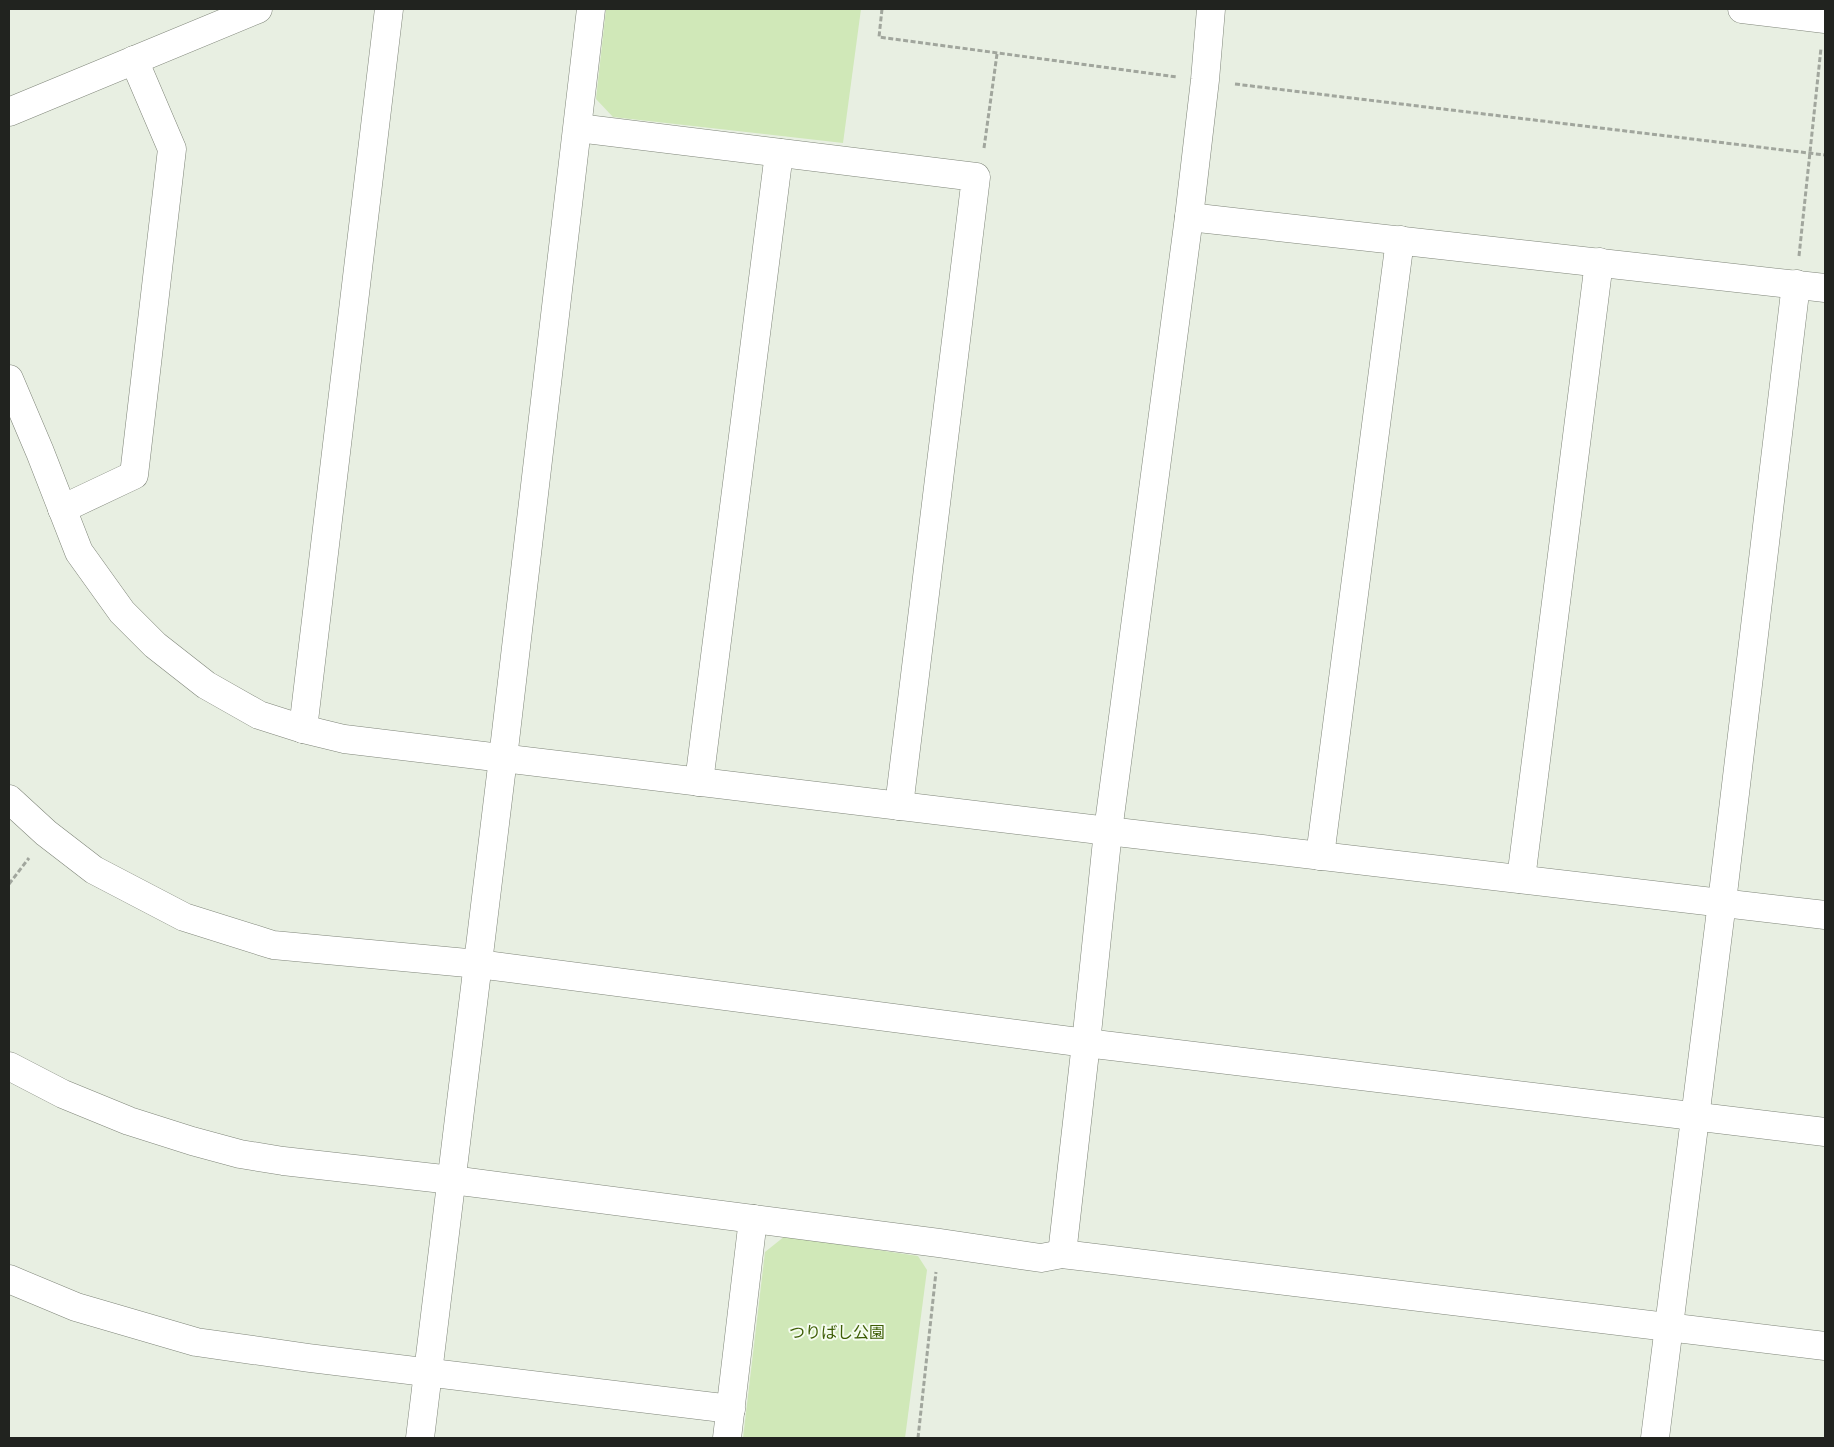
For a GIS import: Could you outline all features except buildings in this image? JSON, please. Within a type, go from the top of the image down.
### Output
[{"type":"street","points":[[9,112],[258,9]]},
{"type":"street","points":[[303,729],[389,9]]},
{"type":"street","points":[[420,1438],[504,758],[592,9]]},
{"type":"street","points":[[1062,1254],[1108,832],[1189,217],[1206,80],[1211,9]]},
{"type":"street","points":[[1742,9],[1825,16]]},
{"type":"street","points":[[62,510],[134,475],[172,149],[134,60]]},
{"type":"street","points":[[578,128],[976,177],[899,806]]},
{"type":"street","points":[[699,782],[779,153]]},
{"type":"street","points":[[1189,217],[1825,288]]},
{"type":"street","points":[[1320,856],[1400,240]]},
{"type":"street","points":[[1521,879],[1599,262]]},
{"type":"street","points":[[1655,1438],[1796,284]]},
{"type":"street","points":[[9,379],[40,452],[78,552],[122,612],[154,645],[206,685],[259,716],[303,729],[344,739],[1108,832],[1825,915]]},
{"type":"street","points":[[9,799],[46,833],[94,870],[184,917],[273,945],[478,964],[1086,1043],[1825,1132]]},
{"type":"street","points":[[9,1066],[63,1094],[129,1121],[240,1154],[342,1169],[452,1180],[1041,1258],[1062,1254],[1825,1346]]},
{"type":"street","points":[[728,1438],[753,1219]]},
{"type":"street","points":[[9,1279],[76,1307],[196,1342],[261,1352],[731,1409]]},
{"type":"path","points":[[882,9],[879,37],[1206,80],[1825,154]]},
{"type":"path","points":[[1796,284],[1825,16]]},
{"type":"path","points":[[976,177],[983,154],[997,54]]},
{"type":"path","points":[[9,884],[29,858]]},
{"type":"path","points":[[918,1438],[939,1243]]},
{"type":"green space","points":[[606,9],[861,9],[843,143],[613,117],[596,99]]},
{"type":"green space","name":"つりばし公園","points":[[785,1236],[918,1256],[927,1270],[905,1438],[743,1438],[765,1252]]}]
